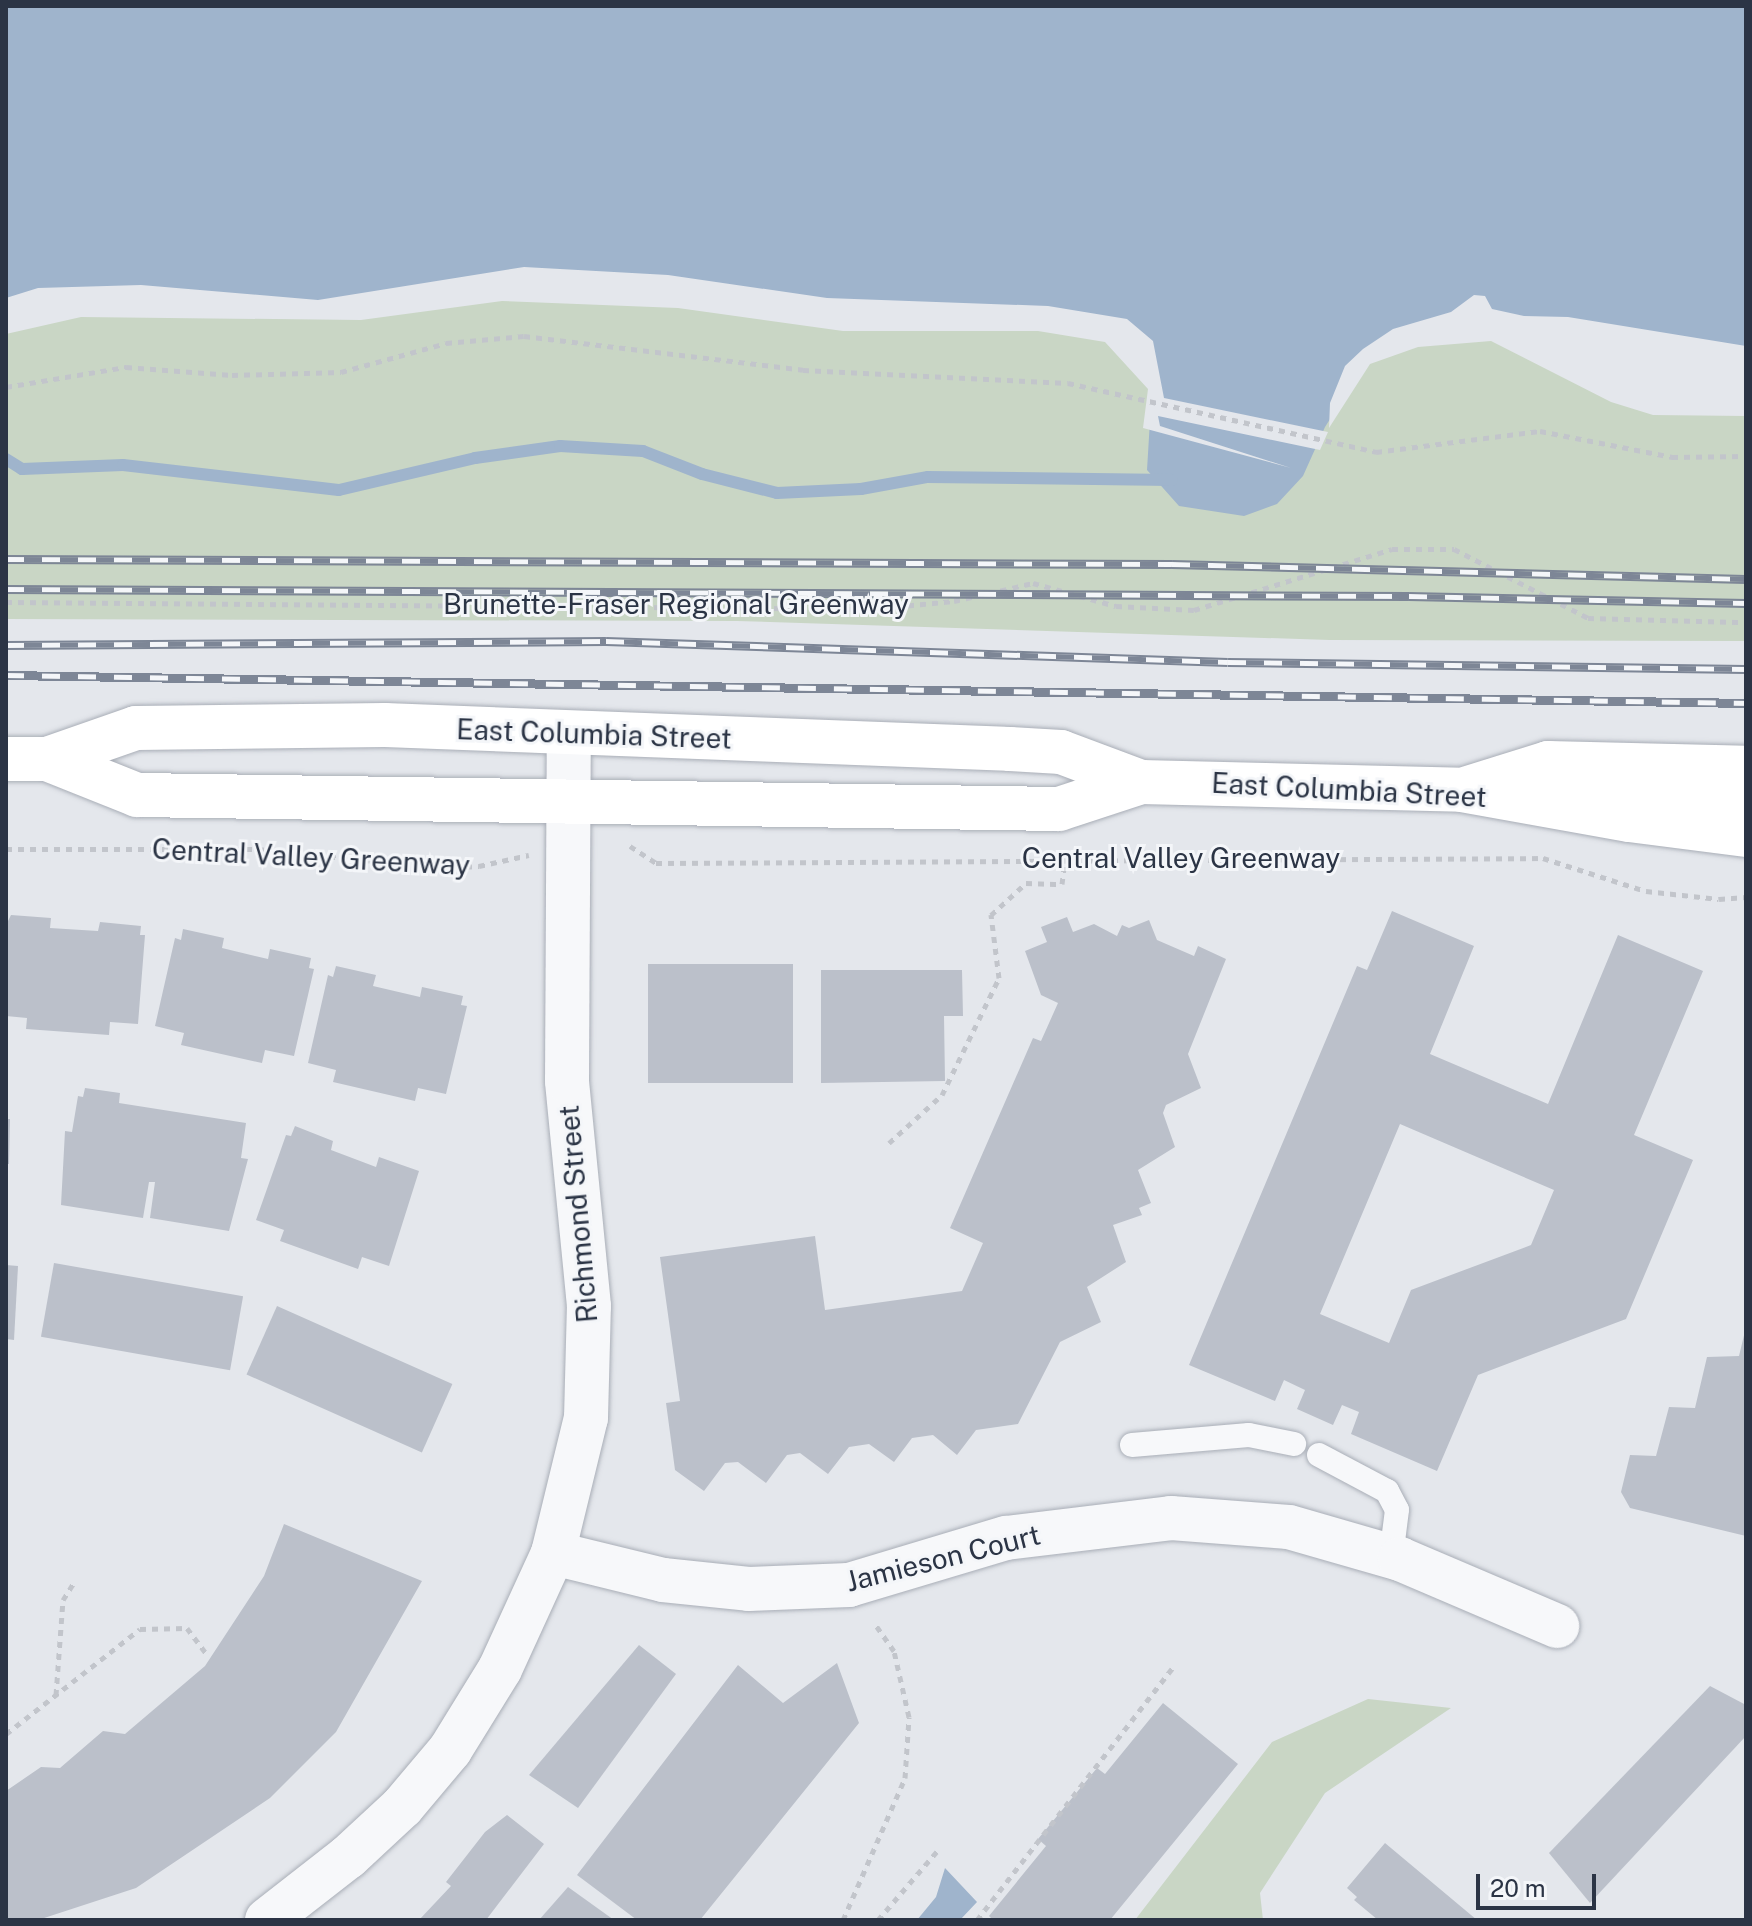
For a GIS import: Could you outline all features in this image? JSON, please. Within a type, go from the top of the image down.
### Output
[{"type":"main road","name":"East Columbia Street","points":[[26,759],[136,728],[385,725],[1061,752],[1141,782],[1462,790],[1746,835]]},
{"type":"main road","name":"East Columbia Street","points":[[26,759],[137,795],[568,799],[1059,809],[1141,782]]},
{"type":"main road","points":[[1462,790],[1548,763],[1746,768]]},
{"type":"main road","points":[[1542,804],[1660,793],[1746,802]]},
{"type":"street","name":"Richmond Street","points":[[267,1920],[359,1847],[450,1750],[500,1669],[553,1553],[586,1418],[589,1306],[567,1081],[569,734]]},
{"type":"street","name":"Jamieson Court","points":[[553,1553],[663,1580],[721,1586],[849,1585],[1006,1538],[1140,1519],[1289,1527],[1391,1557],[1557,1626]]},
{"type":"lane","points":[[1132,1445],[1249,1435],[1294,1444]]},
{"type":"lane","points":[[1319,1455],[1387,1491],[1397,1510],[1391,1557]]},
{"type":"path","points":[[6,387],[126,367],[258,376],[341,372],[446,343],[524,336],[803,370],[1020,377],[1358,450],[1421,449],[1540,431],[1672,457],[1746,456]]},
{"type":"path","name":"Brunette-Fraser Regional Greenway","points":[[6,602],[872,609],[954,601],[1033,583],[1116,606],[1194,610],[1392,549],[1454,549],[1588,618],[1746,622]]},
{"type":"path","name":"Central Valley Greenway","points":[[622,840],[656,863],[1065,858],[1543,858],[1646,891],[1719,899],[1746,897]]},
{"type":"path","name":"Central Valley Greenway","points":[[6,849],[258,849],[442,868],[518,857]]},
{"type":"path","points":[[889,1143],[942,1095],[999,978],[991,915],[1026,883],[1062,884],[1065,858]]},
{"type":"path","points":[[56,1695],[63,1600],[75,1581]]},
{"type":"path","points":[[843,1920],[905,1778],[909,1717],[894,1651],[849,1585]]},
{"type":"path","points":[[6,1734],[140,1629],[187,1628],[206,1653]]},
{"type":"path","points":[[977,1920],[1173,1667]]},
{"type":"path","points":[[878,1920],[940,1848]]},
{"type":"green space","points":[[502,297],[1038,327],[1107,339],[1291,468],[1367,361],[1417,343],[1491,337],[1746,412],[1746,641],[1330,640],[737,621],[6,619],[6,330],[81,313]]},
{"type":"green space","points":[[1368,1699],[1451,1708],[1325,1793],[1260,1893],[1263,1920],[1135,1920],[1272,1742]]},
{"type":"water","points":[[6,6],[1746,6],[1746,412],[1491,337],[1417,343],[1367,361],[1325,427],[1303,476],[1277,504],[1244,516],[1179,506],[1147,470],[1152,387],[1107,339],[1038,327],[502,297],[81,313],[6,330]]},
{"type":"water","points":[[945,1868],[977,1902],[960,1920],[917,1920],[936,1897]]},
{"type":"pier","points":[[524,267],[668,275],[827,298],[1048,306],[1127,319],[1153,341],[1164,398],[1328,432],[1320,450],[1158,416],[1160,426],[1291,468],[1143,428],[1148,389],[1105,342],[1038,331],[843,331],[678,308],[502,301],[361,320],[81,317],[6,334],[6,298],[38,288],[141,285],[318,300]]},
{"type":"pier","points":[[1474,295],[1485,296],[1492,309],[1524,316],[1568,317],[1746,346],[1746,416],[1653,415],[1611,402],[1491,341],[1418,347],[1370,364],[1329,428],[1330,403],[1345,366],[1363,349],[1393,329],[1451,312]]},
{"type":"building","points":[[1392,911],[1474,946],[1430,1054],[1548,1104],[1618,935],[1703,971],[1634,1135],[1693,1160],[1626,1319],[1478,1375],[1437,1471],[1351,1434],[1359,1412],[1342,1405],[1333,1425],[1297,1409],[1305,1390],[1284,1380],[1275,1401],[1189,1365],[1357,966],[1367,970]],"holes":[[[1400,1124],[1554,1190],[1531,1245],[1411,1290],[1389,1343],[1320,1314]]]},
{"type":"building","points":[[11,915],[51,918],[50,928],[98,931],[100,922],[141,926],[140,935],[145,935],[138,1024],[110,1022],[109,1035],[26,1029],[27,1018],[6,1016],[6,925]]},
{"type":"building","points":[[1067,917],[1073,932],[1094,924],[1117,936],[1122,925],[1129,928],[1149,920],[1157,940],[1194,956],[1198,946],[1226,959],[1188,1054],[1201,1088],[1166,1105],[1163,1113],[1175,1147],[1138,1170],[1151,1203],[1139,1208],[1142,1215],[1113,1225],[1126,1262],[1087,1287],[1101,1322],[1060,1342],[1018,1424],[976,1430],[957,1455],[933,1435],[912,1438],[894,1462],[869,1444],[849,1447],[828,1474],[800,1453],[787,1455],[766,1483],[738,1462],[725,1463],[704,1491],[675,1470],[666,1403],[680,1401],[660,1257],[815,1236],[825,1310],[962,1291],[983,1243],[950,1228],[1033,1038],[1041,1041],[1058,1003],[1041,995],[1025,951],[1047,942],[1041,927]]},
{"type":"building","points":[[183,929],[224,938],[222,948],[268,959],[270,949],[311,958],[309,968],[314,969],[294,1056],[265,1050],[262,1063],[181,1045],[184,1033],[155,1026],[175,938],[181,940]]},
{"type":"building","points":[[648,964],[793,964],[793,1083],[648,1083]]},
{"type":"building","points":[[336,966],[376,975],[373,986],[420,997],[422,987],[463,996],[461,1005],[467,1006],[446,1094],[418,1088],[415,1101],[333,1082],[336,1070],[308,1063],[328,975],[333,977]]},
{"type":"building","points":[[821,970],[962,970],[963,1016],[944,1016],[945,1081],[821,1083]]},
{"type":"building","points":[[85,1088],[120,1093],[119,1103],[246,1123],[241,1158],[248,1159],[229,1231],[150,1218],[155,1182],[149,1182],[143,1218],[61,1205],[65,1131],[72,1132],[78,1096],[83,1097]]},
{"type":"building","points":[[6,1119],[10,1119],[9,1164],[6,1164]]},
{"type":"building","points":[[295,1126],[333,1141],[331,1150],[376,1167],[379,1157],[419,1171],[389,1266],[362,1257],[358,1269],[280,1241],[284,1230],[256,1220],[286,1135],[291,1136]]},
{"type":"building","points":[[54,1263],[243,1296],[230,1370],[41,1337]]},
{"type":"building","points":[[6,1265],[18,1266],[14,1340],[6,1339]]},
{"type":"building","points":[[277,1306],[452,1384],[422,1453],[246,1375]]},
{"type":"building","points":[[1746,1327],[1746,1536],[1630,1508],[1621,1492],[1630,1455],[1656,1456],[1669,1407],[1695,1408],[1707,1357],[1739,1356]]},
{"type":"building","points":[[284,1524],[422,1581],[336,1732],[270,1798],[136,1888],[38,1920],[6,1920],[6,1791],[41,1767],[60,1768],[103,1731],[125,1734],[205,1666],[264,1576]]},
{"type":"building","points":[[639,1645],[676,1674],[578,1808],[529,1775]]},
{"type":"building","points":[[837,1663],[859,1723],[700,1920],[637,1920],[577,1875],[738,1665],[783,1703]]},
{"type":"building","points":[[1710,1686],[1746,1705],[1746,1736],[1590,1903],[1549,1853]]},
{"type":"building","points":[[1163,1703],[1238,1764],[1110,1920],[993,1920],[989,1916],[1046,1846],[1038,1839],[1097,1768],[1105,1774]]},
{"type":"building","points":[[507,1815],[544,1844],[486,1920],[419,1920],[451,1886],[446,1882],[485,1832]]},
{"type":"building","points":[[1385,1843],[1477,1920],[1378,1920],[1354,1900],[1357,1897],[1347,1888]]},
{"type":"building","points":[[568,1887],[614,1920],[539,1920]]},
{"type":"waterway","points":[[6,459],[22,469],[123,465],[339,490],[475,458],[560,446],[643,451],[702,474],[777,493],[861,489],[928,477],[1172,480]]},
{"type":"railway","points":[[6,559],[1172,564],[1746,579]]},
{"type":"railway","points":[[6,589],[1409,596],[1746,603]]},
{"type":"railway","points":[[6,645],[606,641],[1228,662],[1746,669]]},
{"type":"railway","points":[[6,675],[1746,703]]}]
